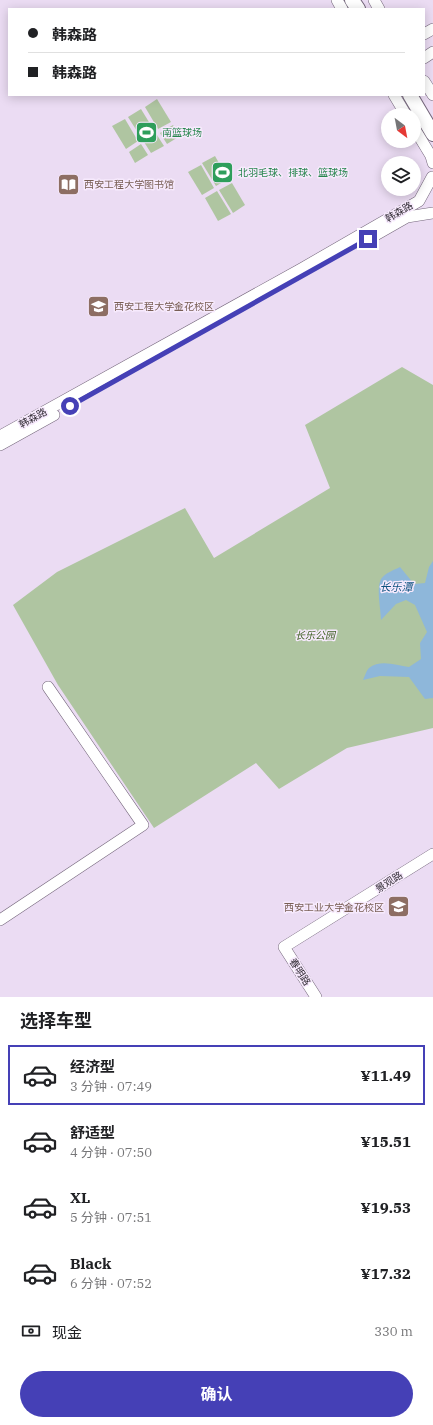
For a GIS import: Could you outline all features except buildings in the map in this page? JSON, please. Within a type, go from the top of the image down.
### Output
[{"type":"highway","points":[[411,96],[433,134]]},
{"type":"highway","points":[[421,96],[433,116]]},
{"type":"main road","points":[[362,4],[376,8]]},
{"type":"main road","points":[[425,83],[433,95]]},
{"type":"main road","points":[[395,96],[402,108]]},
{"type":"main road","points":[[421,140],[431,156],[433,163]]},
{"type":"main road","points":[[433,176],[433,195]]},
{"type":"main road","name":"韩森路","points":[[0,436],[301,269],[419,201],[433,176]]},
{"type":"main road","name":"韩森路","points":[[0,445],[408,217],[433,213]]},
{"type":"main road","points":[[0,920],[143,824],[48,687]]},
{"type":"main road","name":"景观路","points":[[284,947],[433,854]]},
{"type":"main road","name":"春明路","points":[[284,947],[316,997]]},
{"type":"green space","points":[[157,99],[171,122],[158,129],[145,107]]},
{"type":"green space","points":[[141,109],[155,132],[142,139],[128,117]]},
{"type":"green space","points":[[125,119],[138,141],[126,149],[112,126]]},
{"type":"green space","points":[[173,125],[180,136],[167,144],[160,133]]},
{"type":"green space","points":[[157,135],[164,146],[151,153],[144,142]]},
{"type":"green space","points":[[141,144],[148,155],[135,163],[129,152]]},
{"type":"green space","points":[[215,156],[228,179],[216,186],[202,163]]},
{"type":"green space","points":[[201,165],[214,188],[202,195],[188,172]]},
{"type":"green space","points":[[232,183],[245,205],[233,213],[219,190]]},
{"type":"green space","points":[[217,191],[231,214],[218,221],[205,198]]},
{"type":"green space","name":"长乐公园","points":[[402,367],[433,385],[433,728],[347,748],[279,789],[256,763],[154,828],[58,685],[13,605],[57,572],[185,508],[214,558],[330,488],[305,425]]},
{"type":"water","name":"长乐潭","points":[[433,561],[433,698],[425,699],[409,677],[380,676],[363,680],[368,669],[373,665],[388,663],[409,667],[421,659],[420,643],[427,632],[415,605],[406,600],[396,604],[381,620],[379,588],[381,579],[385,575],[400,567],[414,584],[425,583],[429,567]]},
{"type":"place","name":"南篮球场","points":[[147,132]]},
{"type":"place","name":"北羽毛球、排球、篮球场","points":[[223,172]]},
{"type":"place","name":"西安工程大学图书馆","points":[[69,184]]},
{"type":"place","name":"西安工程大学金花校区","points":[[99,306]]},
{"type":"place","name":"西安工业大学金花校区","points":[[399,907]]},
{"type":"route","points":[[70,406],[368,239]]}]
